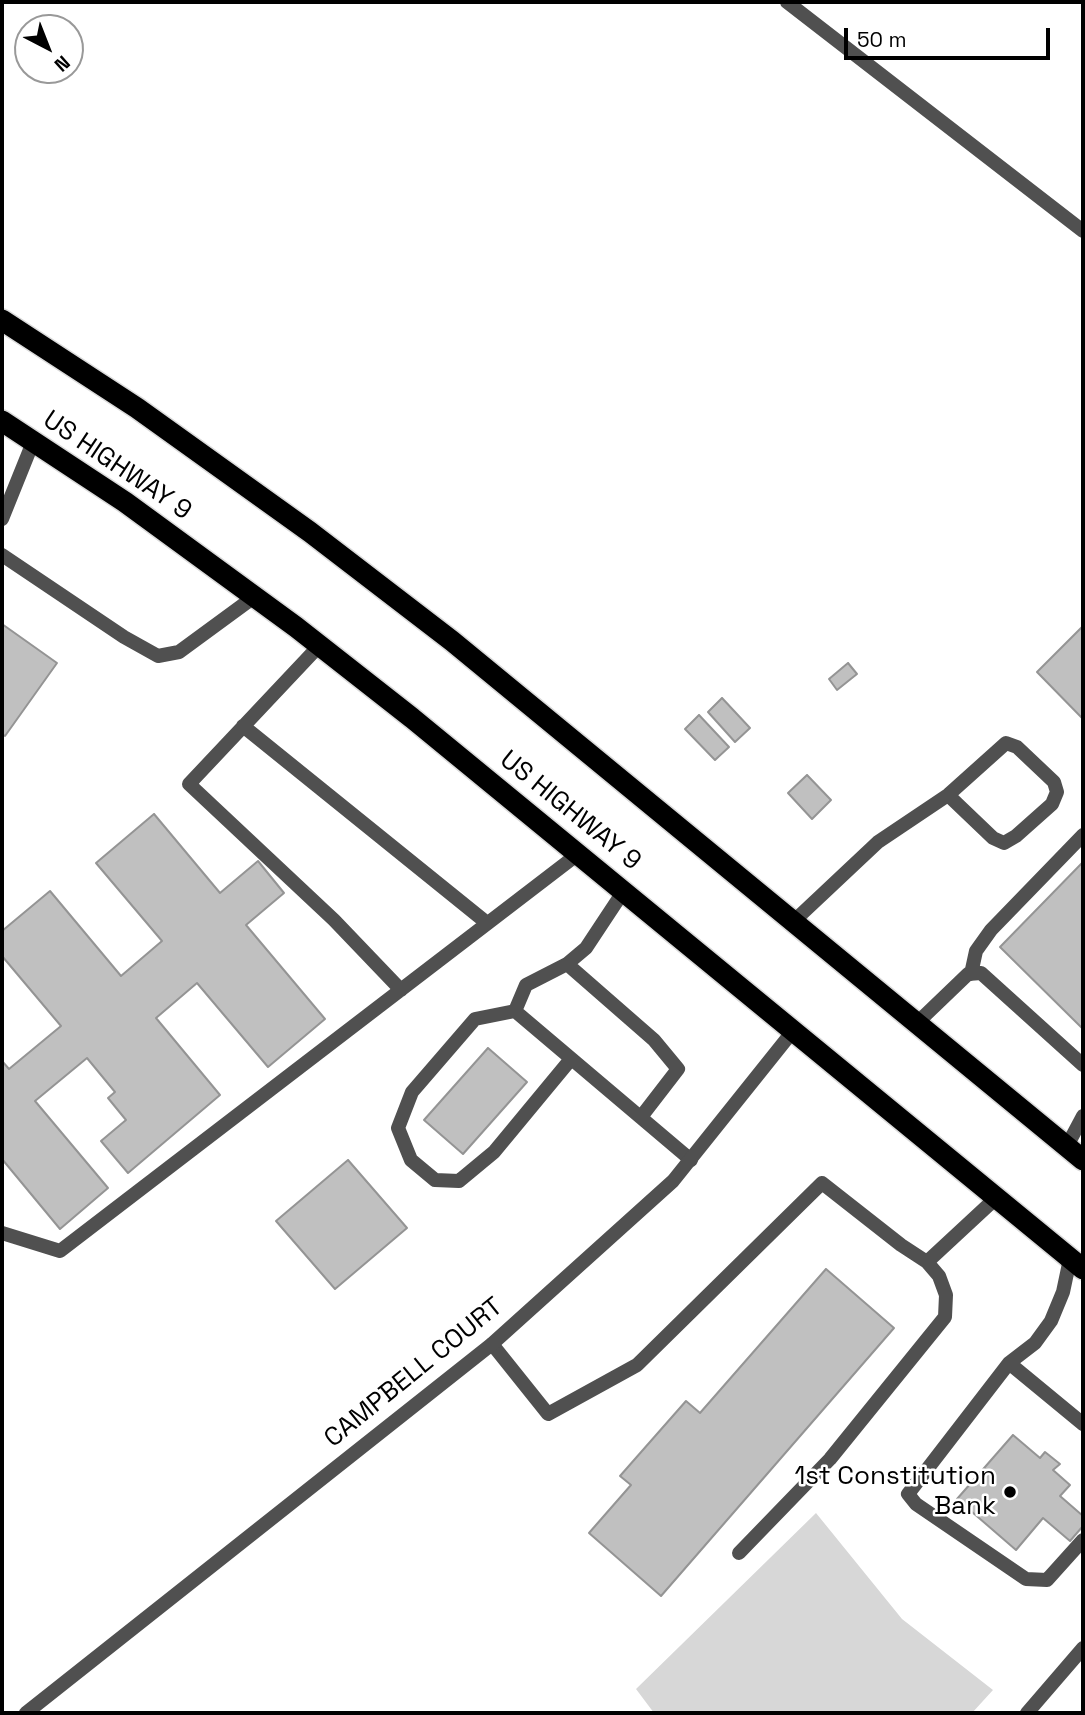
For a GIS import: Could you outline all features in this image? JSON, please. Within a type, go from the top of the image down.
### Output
[{"type":"highway","points":[[2,320],[137,408],[310,532],[452,641],[1075,1153]]},
{"type":"highway","name":"US HIGHWAY 9","points":[[2,421],[125,502],[319,646],[578,854],[1077,1264]]},
{"type":"street","points":[[795,4],[1083,230]]},
{"type":"street","points":[[2,519],[33,442]]},
{"type":"street","points":[[2,555],[124,638],[158,656],[179,652],[254,597]]},
{"type":"street","points":[[319,646],[189,784],[334,920],[401,990]]},
{"type":"street","points":[[243,726],[487,923]]},
{"type":"street","points":[[794,921],[878,842],[948,795],[1006,743],[1017,747],[1054,782],[1057,792],[1052,804],[1016,836],[1004,843],[993,838],[948,795]]},
{"type":"street","points":[[917,1023],[971,974],[976,951],[991,930],[1083,835]]},
{"type":"street","points":[[2,1233],[60,1251],[578,854]]},
{"type":"street","points":[[515,1011],[526,985],[567,964],[586,948],[623,892]]},
{"type":"street","points":[[567,964],[654,1040],[678,1069],[640,1117]]},
{"type":"street","points":[[971,974],[981,973],[1083,1065]]},
{"type":"street","points":[[515,1011],[691,1160]]},
{"type":"street","points":[[515,1011],[475,1019],[412,1092],[398,1128],[411,1160],[435,1180],[459,1181],[494,1152],[571,1059]]},
{"type":"street","name":"CAMPBELL COURT","points":[[26,1713],[492,1344],[673,1181],[793,1031]]},
{"type":"street","points":[[1075,1153],[1083,1116]]},
{"type":"street","points":[[492,1344],[548,1414],[637,1365],[822,1183],[927,1262],[939,1276],[946,1295],[946,1317],[830,1459],[739,1553]]},
{"type":"street","points":[[927,1262],[996,1198]]},
{"type":"street","points":[[1077,1264],[1051,1321],[1035,1343],[1009,1363],[908,1494],[916,1504],[1026,1579],[1047,1580],[1083,1540]]},
{"type":"street","points":[[1009,1363],[1083,1424]]},
{"type":"street","points":[[1027,1713],[1083,1648]]},
{"type":"shaded area","points":[[816,1513],[902,1619],[993,1690],[972,1713],[654,1713],[636,1689]]},
{"type":"building","points":[[2,624],[57,663],[5,736],[2,734]]},
{"type":"building","points":[[1083,626],[1083,719],[1037,672]]},
{"type":"building","points":[[848,663],[857,674],[837,690],[829,679]]},
{"type":"building","points":[[722,698],[750,728],[735,742],[708,712]]},
{"type":"building","points":[[699,715],[729,747],[715,760],[685,729]]},
{"type":"building","points":[[807,775],[831,800],[812,819],[788,793]]},
{"type":"building","points":[[154,814],[220,893],[258,861],[284,893],[246,925],[325,1019],[268,1067],[197,983],[156,1018],[220,1095],[128,1173],[101,1141],[126,1120],[108,1098],[115,1092],[87,1058],[35,1101],[108,1188],[60,1229],[2,1159],[2,1061],[9,1069],[61,1026],[2,956],[2,931],[50,891],[121,976],[162,941],[96,863]]},
{"type":"building","points":[[1083,862],[1083,1029],[1000,947]]},
{"type":"building","points":[[488,1048],[527,1082],[463,1154],[424,1120]]},
{"type":"building","points":[[348,1160],[407,1228],[335,1289],[276,1221]]},
{"type":"building","points":[[826,1269],[894,1328],[661,1596],[589,1533],[631,1485],[620,1476],[686,1401],[700,1413]]},
{"type":"building","points":[[1013,1435],[1040,1458],[1045,1452],[1060,1464],[1053,1470],[1070,1485],[1060,1496],[1083,1516],[1083,1526],[1070,1541],[1043,1518],[1016,1550],[957,1499]]},
{"type":"place","name":"1st Constitution Bank","points":[[1010,1492]]}]
